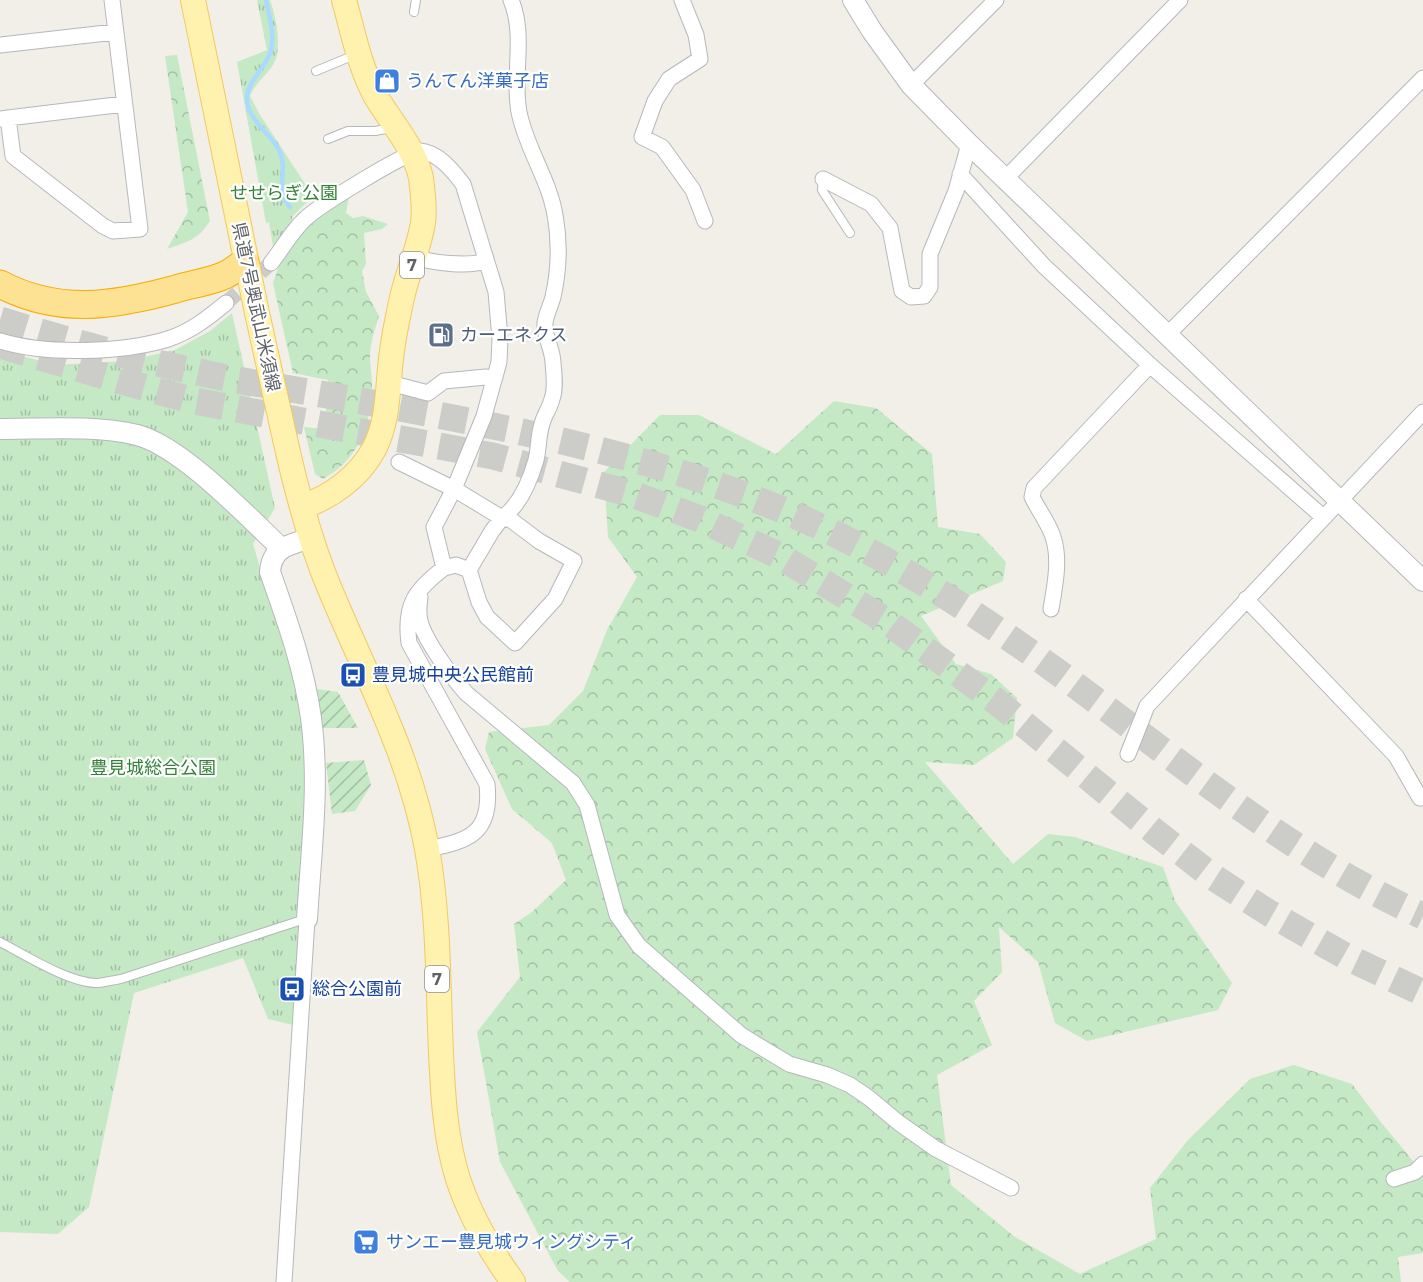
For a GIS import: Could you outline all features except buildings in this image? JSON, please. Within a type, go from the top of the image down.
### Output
[{"type":"highway","points":[[0,269],[34,285],[100,292],[123,288],[221,257],[258,262]]},
{"type":"highway","points":[[0,284],[40,301],[92,304],[146,297],[226,275],[258,262]]},
{"type":"main road","name":"県道7号奥武山米須線","points":[[193,0],[258,262],[257,314],[298,495],[329,587],[393,730],[414,795],[427,849],[434,909],[442,1067],[450,1150],[457,1177],[477,1226],[513,1282]]},
{"type":"main road","name":"7","points":[[298,495],[320,501],[335,492],[366,462],[373,451],[382,430],[401,304],[423,224],[424,210],[420,176],[411,153],[375,94],[358,54],[344,0]]},
{"type":"street","points":[[112,0],[140,229],[113,231],[12,156],[4,119],[124,104]]},
{"type":"street","points":[[399,462],[454,489],[502,518],[512,520],[539,541],[574,561],[555,599],[515,643],[487,617],[479,602],[469,570],[492,531],[502,518],[509,513],[523,493],[536,460],[541,426],[553,398],[554,359],[545,324],[557,275],[559,240],[555,212],[528,144],[519,112],[518,15],[511,0]]},
{"type":"street","points":[[682,0],[696,35],[700,59],[669,79],[655,101],[642,137],[662,147],[693,190],[705,220]]},
{"type":"street","points":[[853,0],[911,85],[1005,179],[1423,581]]},
{"type":"street","points":[[911,85],[996,0]]},
{"type":"street","points":[[1005,179],[1180,0]]},
{"type":"street","points":[[0,45],[115,32]]},
{"type":"street","points":[[1167,335],[1423,78]]},
{"type":"street","points":[[823,179],[871,204],[890,228],[902,291],[911,297],[924,296],[930,287],[930,254],[956,192],[969,144]]},
{"type":"street","points":[[258,262],[307,217],[411,153],[420,151],[435,156],[463,184],[496,292],[500,339],[499,362],[484,416],[454,489],[434,526],[444,568]]},
{"type":"street","points":[[960,174],[1044,266],[1150,365],[1323,517]]},
{"type":"street","points":[[414,257],[466,264],[486,261]]},
{"type":"street","points":[[0,341],[14,345],[66,350],[115,349],[167,339],[206,320],[226,303]]},
{"type":"street","points":[[1051,609],[1056,578],[1056,555],[1052,535],[1032,496],[1034,488],[1150,365]]},
{"type":"street","points":[[390,383],[428,393],[444,381],[486,377],[494,379]]},
{"type":"street","points":[[1128,754],[1147,706],[1423,412]]},
{"type":"street","points":[[0,429],[103,430],[139,436],[166,449],[198,471],[281,548]]},
{"type":"street","points":[[284,1282],[315,786],[311,718],[302,666],[270,572],[273,558],[281,548],[311,538]]},
{"type":"street","points":[[427,849],[452,844],[471,836],[483,823],[489,804],[487,784],[409,643],[406,624],[413,598],[426,581],[444,568],[456,565],[469,570]]},
{"type":"street","points":[[421,588],[419,619],[424,632],[455,681],[466,693],[573,783],[587,805],[617,915],[639,946],[741,1035],[789,1064],[850,1085],[936,1149],[1011,1188]]},
{"type":"street","points":[[1246,599],[1396,756],[1420,798]]},
{"type":"street","points":[[1394,1179],[1415,1172],[1423,1164]]},
{"type":"lane","points":[[414,12],[416,0]]},
{"type":"lane","points":[[316,71],[358,54]]},
{"type":"lane","points":[[328,139],[348,131],[375,132],[395,127]]},
{"type":"lane","points":[[823,179],[822,190],[850,233]]},
{"type":"lane","points":[[0,942],[66,976],[80,981],[98,983],[121,979],[307,919]]},
{"type":"green space","name":"せせらぎ公園","points":[[257,0],[270,0],[276,24],[278,50],[273,65],[250,96],[313,196],[293,216],[289,227],[273,246],[269,222],[266,223],[237,62],[267,50]]},
{"type":"green space","points":[[177,55],[210,221],[196,236],[167,249],[188,212],[165,56]]},
{"type":"green space","points":[[349,197],[346,213],[353,218],[363,216],[388,224],[382,229],[364,233],[366,264],[362,271],[366,292],[379,316],[370,352],[372,385],[366,427],[361,440],[346,462],[323,479],[315,474],[304,427],[325,429],[328,380],[293,373],[273,283],[281,260],[302,230]]},
{"type":"green space","name":"豊見城総合公園","points":[[232,313],[275,508],[253,544],[305,718],[307,818],[293,1025],[268,1019],[243,958],[134,993],[89,1207],[58,1234],[0,1232],[0,350],[55,365],[125,361],[175,350],[210,331]]},
{"type":"green space","points":[[834,401],[876,408],[932,454],[938,527],[980,534],[1006,562],[1003,581],[921,616],[956,664],[991,674],[1017,698],[1013,738],[974,765],[925,762],[1013,864],[1048,834],[1075,837],[1163,867],[1175,901],[1232,983],[1218,1010],[1087,1041],[1055,1023],[1038,962],[999,927],[1002,972],[974,1001],[992,1045],[937,1075],[951,1185],[1015,1237],[1080,1274],[1156,1239],[1150,1188],[1188,1140],[1250,1079],[1294,1065],[1352,1084],[1423,1173],[1423,1253],[1398,1257],[1401,1282],[570,1282],[558,1271],[500,1162],[477,1032],[520,977],[514,924],[532,912],[566,880],[552,843],[512,809],[485,749],[489,732],[549,725],[583,691],[607,630],[637,577],[608,537],[604,472],[660,415],[699,415],[776,454]]},
{"type":"green space","points":[[317,689],[338,692],[358,728],[323,728]]},
{"type":"green space","points":[[364,760],[371,785],[355,811],[332,814],[326,763]]},
{"type":"waterway","points":[[266,0],[272,32],[271,50],[250,87],[247,100],[252,116],[279,151],[283,166],[283,195],[290,207]]},
{"type":"tunnel","points":[[226,303],[271,263]]},
{"type":"tunnel","points":[[0,320],[98,348],[198,372],[473,422],[584,446],[694,477],[801,518],[869,551],[969,611],[1033,654],[1282,836],[1374,892],[1423,916]]},
{"type":"tunnel","points":[[0,345],[194,401],[493,456],[632,494],[700,519],[778,555],[885,620],[997,702],[1213,877],[1269,913],[1345,956],[1423,993]]},
{"type":"place","name":"うんてん洋菓子店","points":[[387,81]]},
{"type":"place","name":"カーエネクス","points":[[441,335]]},
{"type":"place","name":"豊見城中央公民館前","points":[[353,675]]},
{"type":"place","name":"総合公園前","points":[[292,989]]},
{"type":"place","name":"サンエー豊見城ウィングシティ","points":[[366,1242]]}]
